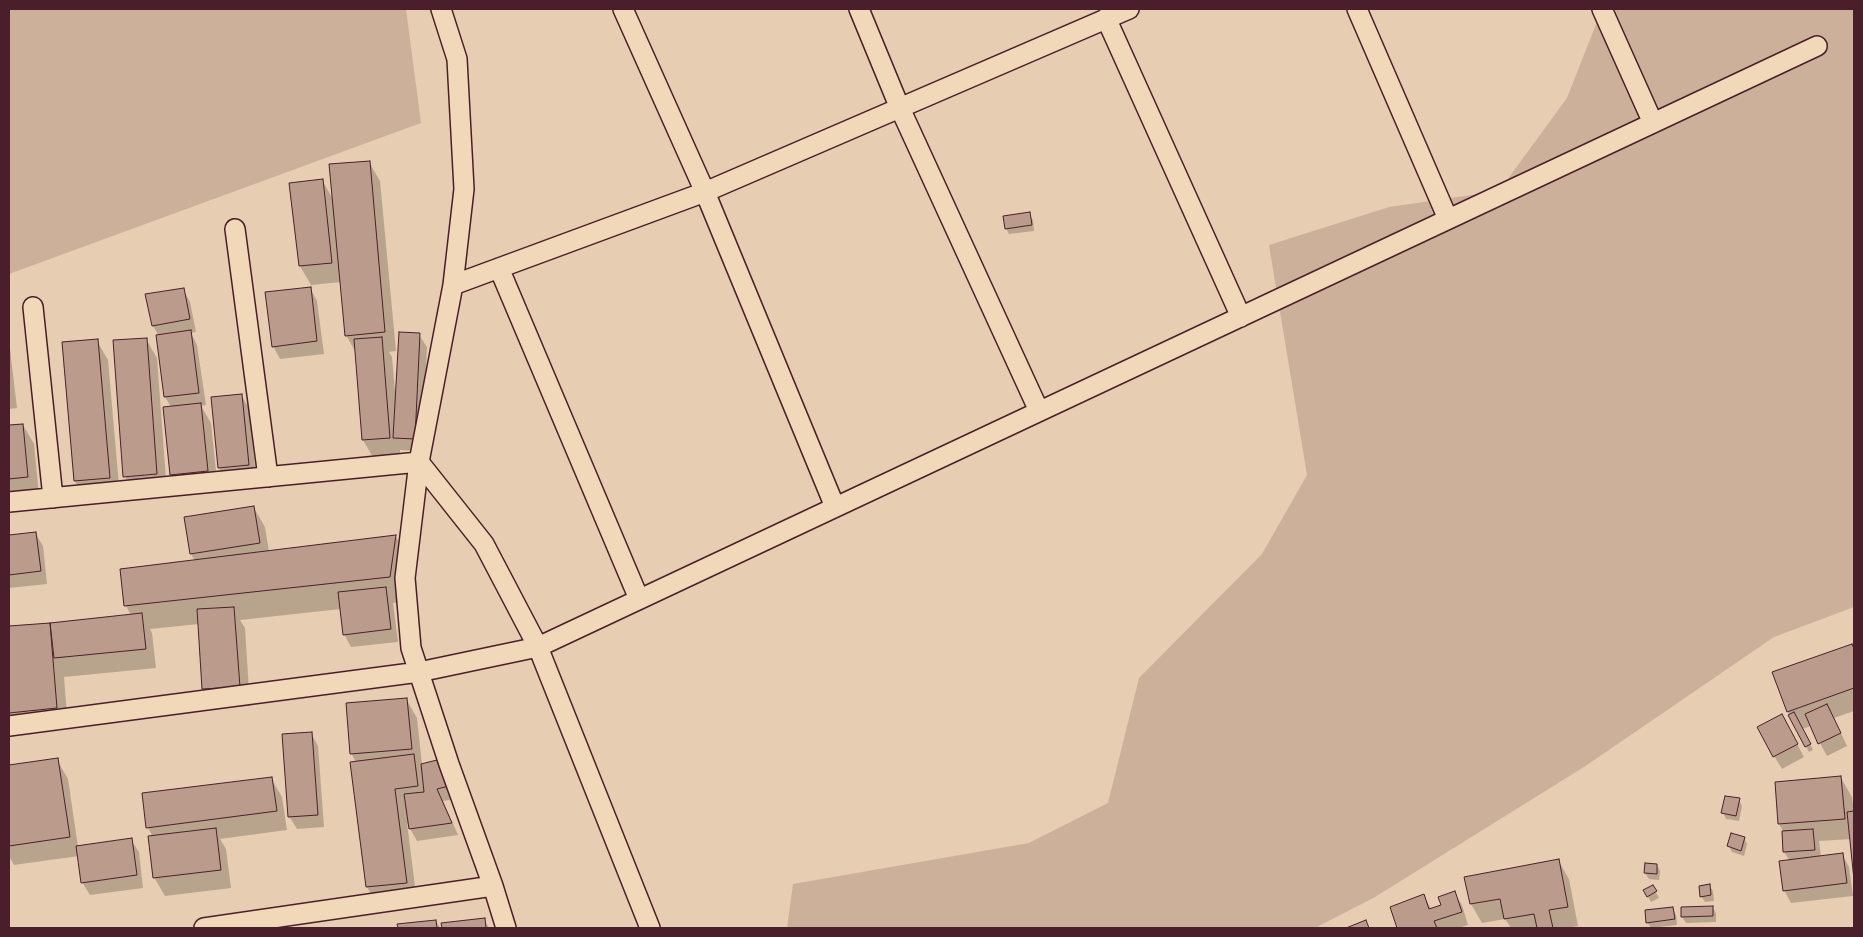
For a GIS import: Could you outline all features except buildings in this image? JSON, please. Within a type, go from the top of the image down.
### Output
[{"type":"street","points":[[440,9],[457,59],[464,189],[453,285],[418,462],[405,578],[411,648],[506,928]]},
{"type":"street","points":[[622,9],[705,192],[835,507]]},
{"type":"street","points":[[859,9],[900,106],[1039,412]]},
{"type":"street","points":[[453,285],[705,192],[900,106],[1129,9]]},
{"type":"street","points":[[1357,9],[1448,220]]},
{"type":"street","points":[[1602,9],[1653,123]]},
{"type":"street","points":[[1106,18],[1241,317]]},
{"type":"street","points":[[9,726],[419,672],[538,647],[1817,46]]},
{"type":"street","points":[[235,229],[268,477]]},
{"type":"street","points":[[499,268],[640,599]]},
{"type":"street","points":[[33,307],[53,498]]},
{"type":"street","points":[[9,502],[418,462]]},
{"type":"street","points":[[418,462],[484,544],[538,647],[650,928]]},
{"type":"street","points":[[204,928],[493,886]]},
{"type":"shaded area","points":[[9,9],[406,9],[421,123],[9,274]]},
{"type":"shaded area","points":[[1602,9],[1854,9],[1854,607],[1774,637],[1584,767],[1375,897],[1315,928],[787,928],[793,884],[1029,843],[1108,803],[1139,678],[1262,554],[1307,475],[1269,245],[1389,207],[1499,191],[1567,98]]}]
